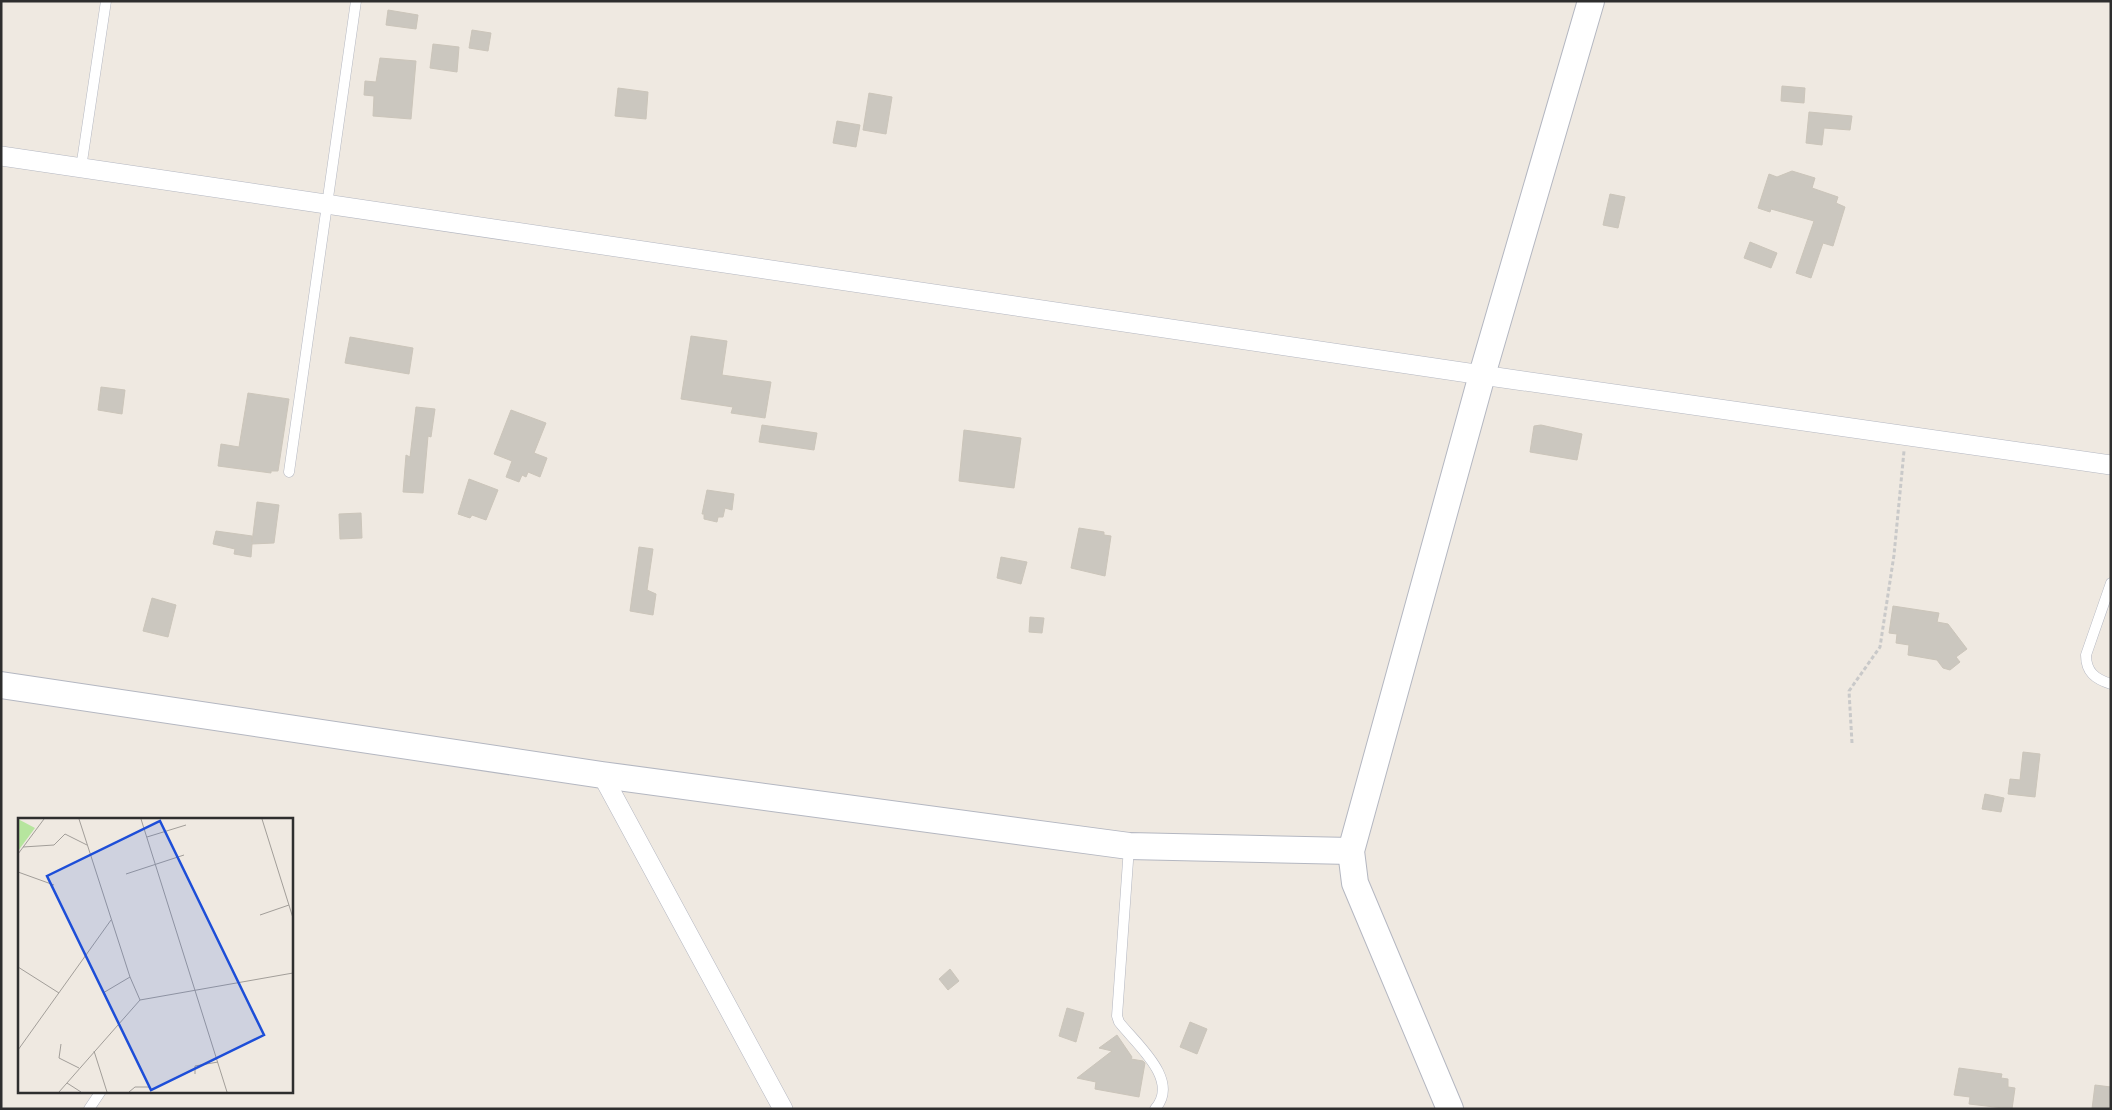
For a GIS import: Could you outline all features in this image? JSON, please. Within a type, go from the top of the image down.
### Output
[{"type":"street","points":[[1450,1109],[1355,883],[1351,851],[1482,375],[1591,1]]},
{"type":"street","points":[[1,156],[1482,375],[2111,465]]},
{"type":"street","points":[[1,685],[602,775],[1129,846],[1351,851]]},
{"type":"street","points":[[602,775],[783,1109]]},
{"type":"lane","points":[[81,168],[106,1]]},
{"type":"lane","points":[[289,472],[356,1]]},
{"type":"lane","points":[[2111,583],[2086,655],[2086,665],[2092,675],[2111,684]]},
{"type":"lane","points":[[1129,846],[1117,1009],[1119,1022],[1158,1071],[1164,1092],[1162,1100],[1155,1109]]},
{"type":"lane","points":[[88,1109],[100,1092]]},
{"type":"path","points":[[1852,743],[1849,692],[1880,647],[1894,555],[1906,436]]},
{"type":"building","points":[[388,10],[418,15],[416,29],[386,25]]},
{"type":"building","points":[[472,30],[491,33],[488,51],[469,48]]},
{"type":"building","points":[[433,44],[459,47],[457,72],[430,68]]},
{"type":"building","points":[[380,58],[416,61],[411,119],[373,116],[374,96],[364,95],[365,81],[376,82]]},
{"type":"building","points":[[1782,86],[1805,88],[1804,103],[1781,101]]},
{"type":"building","points":[[618,88],[648,92],[646,119],[615,116]]},
{"type":"building","points":[[869,93],[892,97],[886,134],[863,130]]},
{"type":"building","points":[[1809,112],[1852,116],[1850,130],[1824,128],[1822,145],[1806,143]]},
{"type":"building","points":[[837,121],[860,125],[856,147],[833,143]]},
{"type":"building","points":[[1792,171],[1815,178],[1812,188],[1838,197],[1836,203],[1845,207],[1833,246],[1823,243],[1811,278],[1796,273],[1814,221],[1771,209],[1770,212],[1758,208],[1769,174],[1777,177]]},
{"type":"building","points":[[1610,194],[1625,197],[1618,228],[1603,225]]},
{"type":"building","points":[[1750,242],[1777,253],[1771,268],[1744,258]]},
{"type":"building","points":[[691,336],[727,341],[722,375],[771,382],[765,418],[731,413],[733,407],[681,399]]},
{"type":"building","points":[[350,337],[413,348],[409,374],[345,363]]},
{"type":"building","points":[[101,387],[125,390],[122,414],[98,410]]},
{"type":"building","points":[[248,393],[289,399],[278,471],[271,471],[271,473],[218,466],[221,444],[239,447]]},
{"type":"building","points":[[416,407],[435,409],[431,437],[428,436],[423,493],[403,492],[406,455],[410,457]]},
{"type":"building","points":[[511,410],[546,423],[534,453],[547,458],[540,477],[528,472],[526,477],[522,475],[519,482],[506,477],[512,461],[494,454]]},
{"type":"building","points":[[762,425],[817,433],[814,450],[759,442]]},
{"type":"building","points":[[1541,425],[1582,434],[1577,460],[1530,452],[1534,426]]},
{"type":"building","points":[[964,430],[1021,438],[1014,488],[959,481]]},
{"type":"building","points":[[469,479],[498,490],[486,520],[472,515],[470,518],[458,514]]},
{"type":"building","points":[[707,490],[734,494],[732,510],[725,508],[723,517],[718,517],[717,522],[704,519],[704,514],[702,514]]},
{"type":"building","points":[[257,502],[279,505],[274,543],[252,544],[251,557],[234,554],[235,549],[213,544],[216,531],[252,536],[252,542]]},
{"type":"building","points":[[361,513],[362,538],[340,539],[339,514]]},
{"type":"building","points":[[1079,528],[1104,532],[1104,535],[1111,536],[1105,576],[1071,568]]},
{"type":"building","points":[[639,547],[653,549],[647,590],[656,594],[653,615],[630,611]]},
{"type":"building","points":[[1001,557],[1027,562],[1021,584],[997,578]]},
{"type":"building","points":[[152,598],[176,605],[168,637],[143,631]]},
{"type":"building","points":[[1893,606],[1939,613],[1937,622],[1948,624],[1967,649],[1956,657],[1960,662],[1950,670],[1943,668],[1937,660],[1908,655],[1909,645],[1896,643],[1897,634],[1889,633]]},
{"type":"building","points":[[1030,617],[1044,618],[1042,633],[1029,632]]},
{"type":"building","points":[[2023,752],[2040,754],[2035,797],[2008,794],[2010,779],[2020,780]]},
{"type":"building","points":[[1985,794],[2004,798],[2001,812],[1982,809]]},
{"type":"building","points":[[950,969],[959,981],[948,990],[939,979]]},
{"type":"building","points":[[1067,1008],[1084,1013],[1076,1042],[1059,1036]]},
{"type":"building","points":[[1190,1022],[1207,1029],[1197,1054],[1180,1047]]},
{"type":"building","points":[[1117,1035],[1132,1057],[1131,1059],[1145,1063],[1139,1097],[1095,1089],[1096,1082],[1077,1078],[1112,1051],[1099,1048]]},
{"type":"building","points":[[1959,1068],[2002,1074],[2001,1078],[2008,1079],[2008,1087],[2015,1088],[2012,1109],[1969,1104],[1970,1097],[1954,1095]]},
{"type":"building","points":[[2095,1085],[2111,1087],[2111,1109],[2092,1109]]}]
